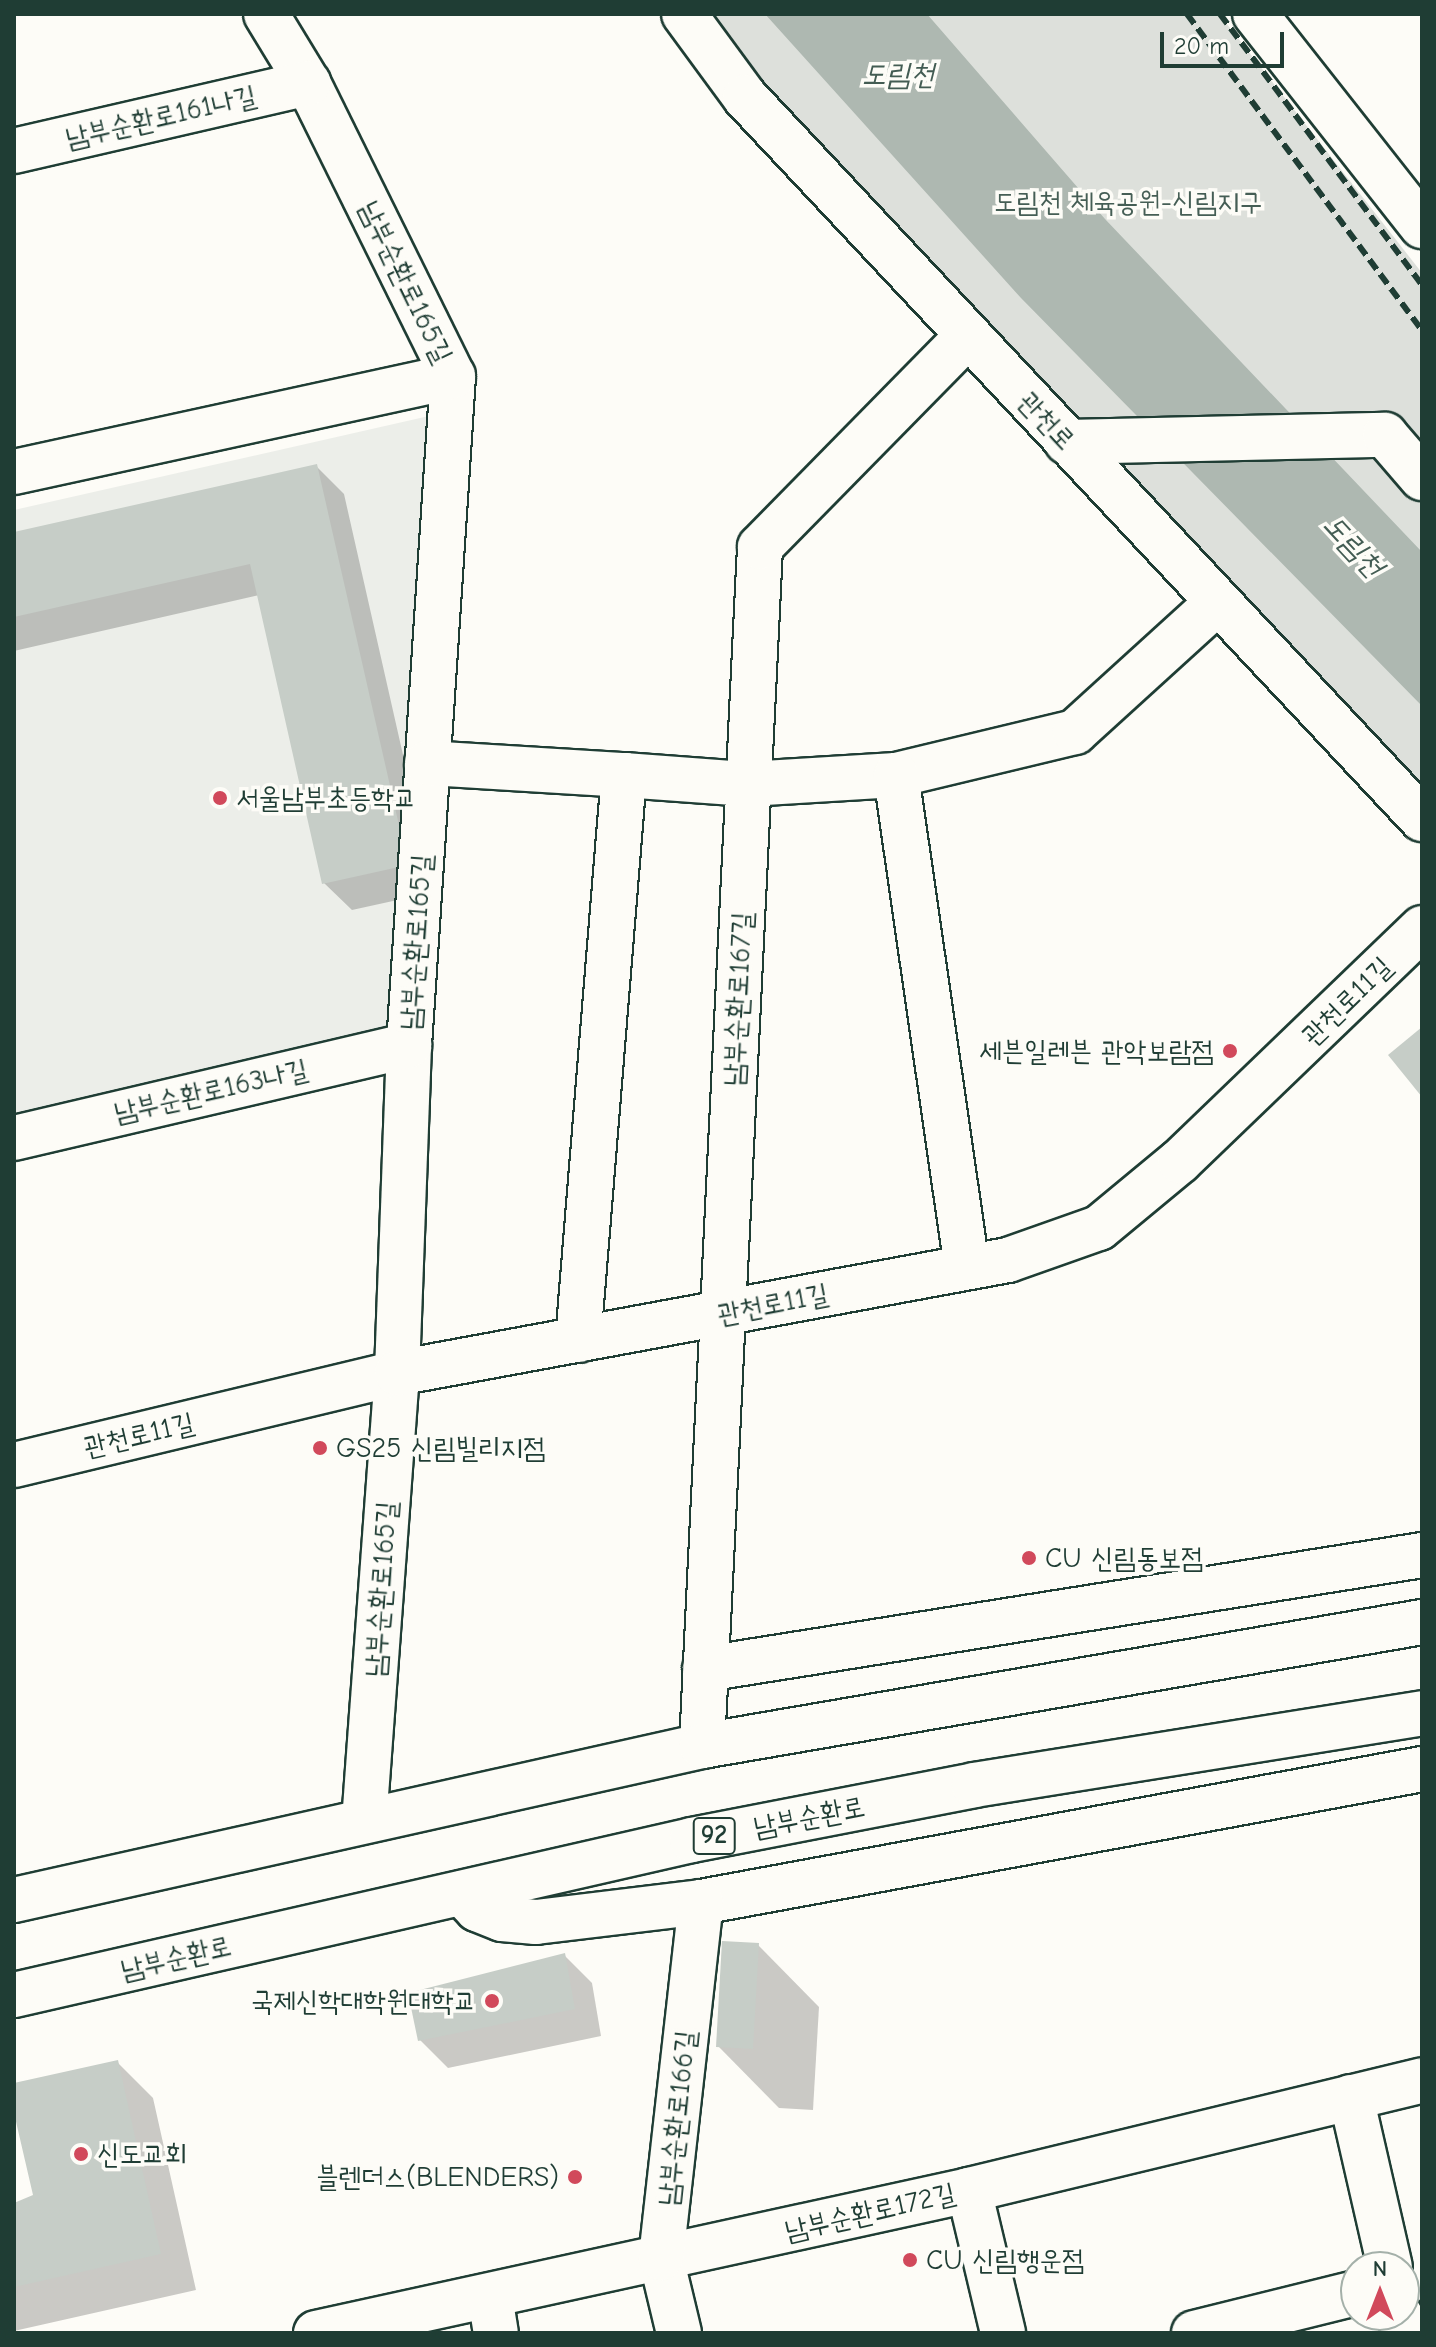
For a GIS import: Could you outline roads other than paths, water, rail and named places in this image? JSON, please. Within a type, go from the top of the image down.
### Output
[{"type":"street","name":"남부순환로165길","points":[[266,14],[308,83],[453,376],[409,1045],[397,1373],[364,1818]]},
{"type":"street","name":"관천로","points":[[684,14],[745,97],[1422,819]]},
{"type":"street","points":[[1255,14],[1422,226]]},
{"type":"street","name":"남부순환로161나길","points":[[14,151],[308,83]]},
{"type":"street","name":"남부순환로167길","points":[[702,1746],[760,547],[967,336]]},
{"type":"street","points":[[14,472],[453,376]]},
{"type":"street","points":[[1067,442],[1385,435],[1422,478]]},
{"type":"street","points":[[427,763],[748,784],[896,775],[1075,732],[1218,602]]},
{"type":"street","points":[[578,1340],[624,775]]},
{"type":"street","points":[[896,775],[967,1267]]},
{"type":"street","name":"관천로11길","points":[[14,1465],[397,1373],[1008,1260],[1099,1228],[1180,1161],[1422,928]]},
{"type":"street","name":"남부순환로163나길","points":[[14,1138],[409,1045]]},
{"type":"street","points":[[705,1669],[1422,1555]]},
{"type":"street","points":[[14,1900],[364,1818],[702,1746],[1422,1622]]},
{"type":"street","name":"남부순환로","points":[[14,1995],[462,1893],[974,1785],[1422,1713]]},
{"type":"street","points":[[462,1893],[477,1909],[502,1919],[536,1922],[701,1902],[1422,1769]]},
{"type":"street","name":"남부순환로166길","points":[[679,2333],[661,2258],[701,1902]]},
{"type":"street","name":"남부순환로172길","points":[[316,2333],[493,2314],[661,2258],[969,2190],[1422,2080]]},
{"type":"street","points":[[1351,2097],[1386,2251]]},
{"type":"street","points":[[969,2190],[1003,2333]]},
{"type":"street","points":[[1214,2331],[1340,2297]]},
{"type":"water","name":"도림천","points":[[765,14],[927,14],[1105,219],[1422,552],[1422,706],[1021,298]]},
{"type":"railway","points":[[1187,14],[1422,330]]},
{"type":"railway","points":[[1220,14],[1422,285]]},
{"type":"place","name":"서울남부초등학교","points":[[220,798]]},
{"type":"place","name":"세븐일레븐 관악보람점","points":[[1230,1051]]},
{"type":"place","name":"GS25 신림빌리지점","points":[[320,1448]]},
{"type":"place","name":"CU 신림동보점","points":[[1029,1558]]},
{"type":"place","name":"국제신학대학원대학교","points":[[492,2001]]},
{"type":"place","name":"신도교회","points":[[81,2154]]},
{"type":"place","name":"블렌더스(BLENDERS)","points":[[575,2177]]},
{"type":"place","name":"CU 신림행운점","points":[[910,2260]]},
{"type":"park label","name":"도림천 체육공원-신림지구","points":[[1128,202]]}]
